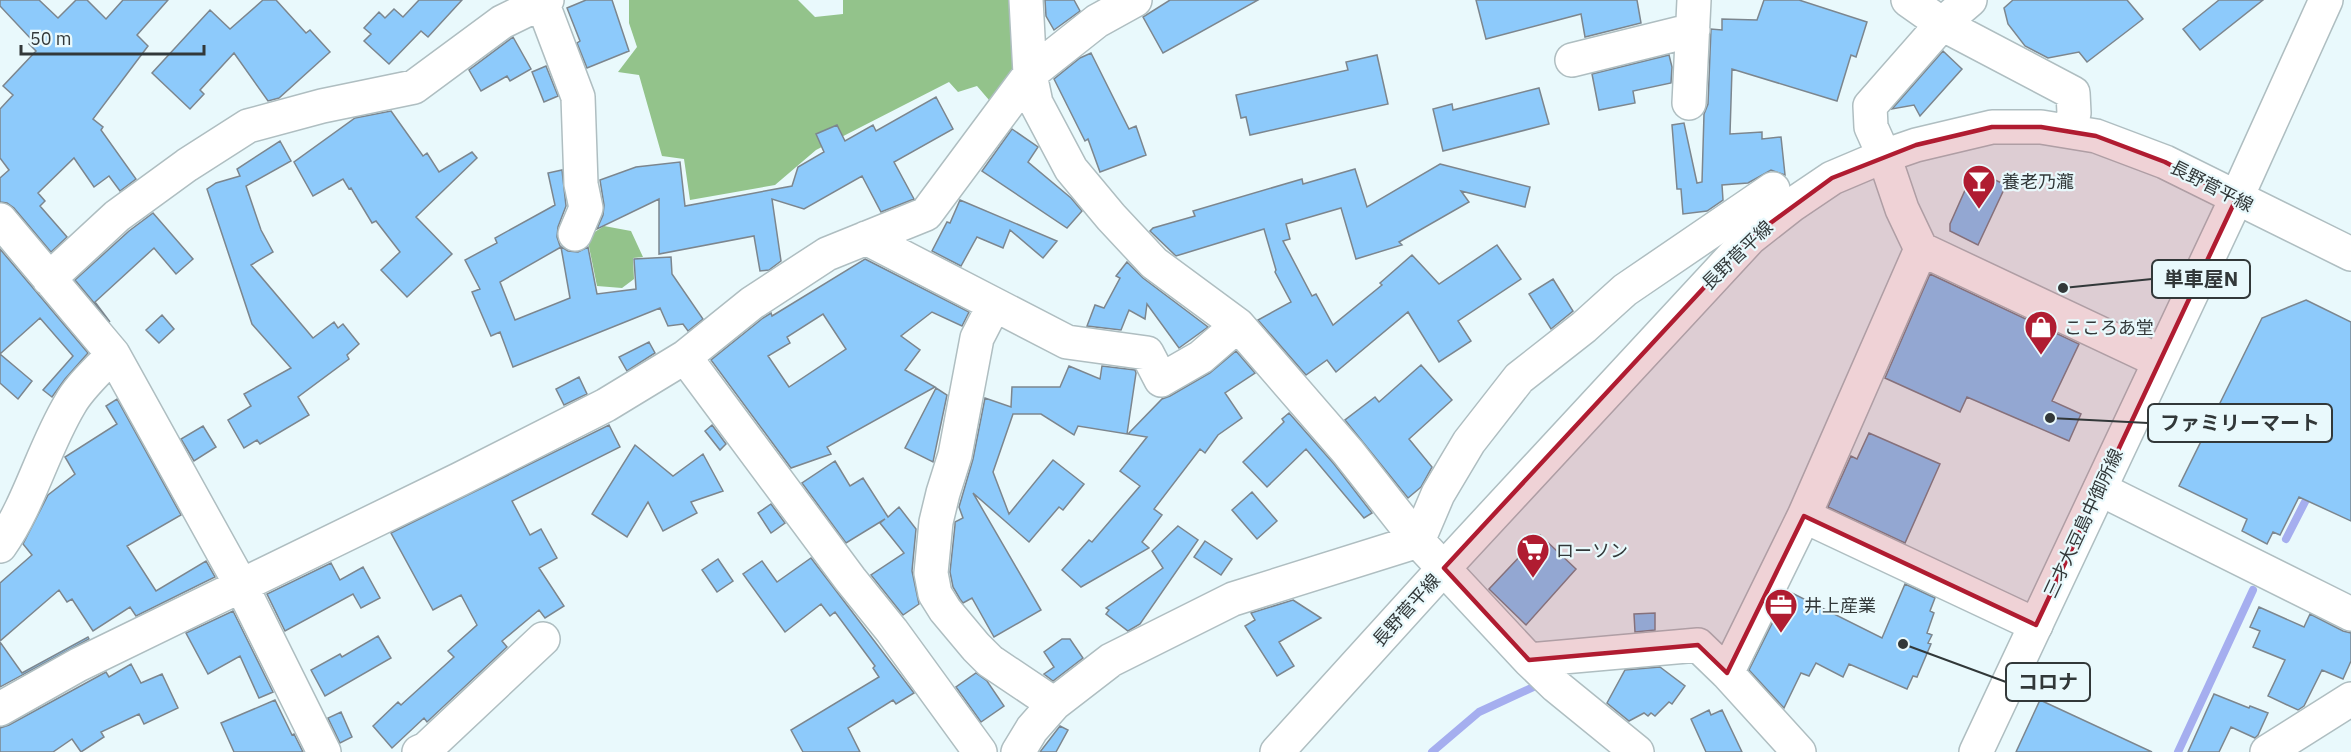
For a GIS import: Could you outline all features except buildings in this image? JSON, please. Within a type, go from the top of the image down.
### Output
[{"type":"street","points":[[1026,0],[1030,74],[1036,104],[1071,169],[1111,218],[1154,263],[1238,325],[1348,452],[1418,541],[1541,671],[1637,752]]},
{"type":"street","points":[[0,709],[78,665],[460,479],[606,405],[685,357],[752,303],[818,260],[926,214],[1030,74],[1097,21],[1134,0]]},
{"type":"street","points":[[1908,0],[1942,24],[2073,93],[2074,113],[2070,131]]},
{"type":"street","points":[[1970,0],[1942,24],[1870,106],[1871,128],[1884,156],[1902,209],[1921,249],[2159,361]]},
{"type":"street","name":"三才大豆島中御所線","points":[[1976,752],[2236,199],[2326,0]]},
{"type":"street","points":[[49,279],[117,216],[187,165],[248,126],[322,106],[414,87],[502,22],[544,1],[578,97],[581,184],[586,207],[574,234]]},
{"type":"street","points":[[1572,60],[1694,15],[1689,103]]},
{"type":"street","name":"長野菅平線","points":[[1277,752],[1750,238],[1792,205],[1832,178],[1916,145],[1992,127],[2041,126],[2096,136],[2165,162],[2351,255]]},
{"type":"street","points":[[1018,752],[1032,729],[1054,704],[1111,660],[1233,599],[1418,541],[1438,494],[1469,442],[1519,378],[1584,327],[1625,290],[1773,189]]},
{"type":"street","points":[[0,220],[113,354],[241,585],[324,752]]},
{"type":"street","points":[[866,238],[1067,342],[1147,353],[1161,380],[1201,357],[1238,325]]},
{"type":"street","points":[[1728,673],[1804,516],[1921,249]]},
{"type":"street","points":[[994,305],[977,338],[955,455],[936,522],[931,573],[935,594],[976,647],[990,661],[1054,704]]},
{"type":"street","points":[[0,546],[11,530],[71,402],[113,354]]},
{"type":"street","points":[[685,357],[849,579],[892,631],[980,752]]},
{"type":"street","points":[[2100,489],[2351,614]]},
{"type":"street","points":[[1804,516],[2036,625]]},
{"type":"street","points":[[419,752],[543,639]]},
{"type":"street","points":[[1541,671],[1698,645],[1728,673],[1799,752]]},
{"type":"street","points":[[2267,752],[2351,699]]},
{"type":"highlighted area","points":[[1992,127],[2041,127],[2096,136],[2165,162],[2236,199],[2036,625],[1804,516],[1727,673],[1698,645],[1529,660],[1444,568],[1750,238],[1832,178],[1916,145]]},
{"type":"green space","points":[[629,0],[798,0],[815,17],[843,14],[843,0],[1018,0],[1019,61],[989,100],[977,86],[958,92],[949,82],[816,150],[775,185],[690,200],[684,159],[662,156],[639,75],[618,72],[637,47],[629,23]]},
{"type":"green space","points":[[604,226],[631,231],[643,257],[633,258],[634,279],[622,288],[597,286],[587,237]]},
{"type":"waterway","points":[[2286,539],[2310,492]]},
{"type":"waterway","points":[[2178,752],[2253,590]]},
{"type":"waterway","points":[[1432,752],[1479,712],[1542,683]]},
{"type":"place","name":"養老乃瀧","points":[[1979,210]]},
{"type":"place","name":"単車屋N","points":[[2063,288]]},
{"type":"place","name":"こころあ堂","points":[[2041,356]]},
{"type":"place","name":"ファミリーマート","points":[[2050,418]]},
{"type":"place","name":"ローソン","points":[[1533,579]]},
{"type":"place","name":"井上産業","points":[[1781,634]]},
{"type":"place","name":"コロナ","points":[[1903,644]]}]
